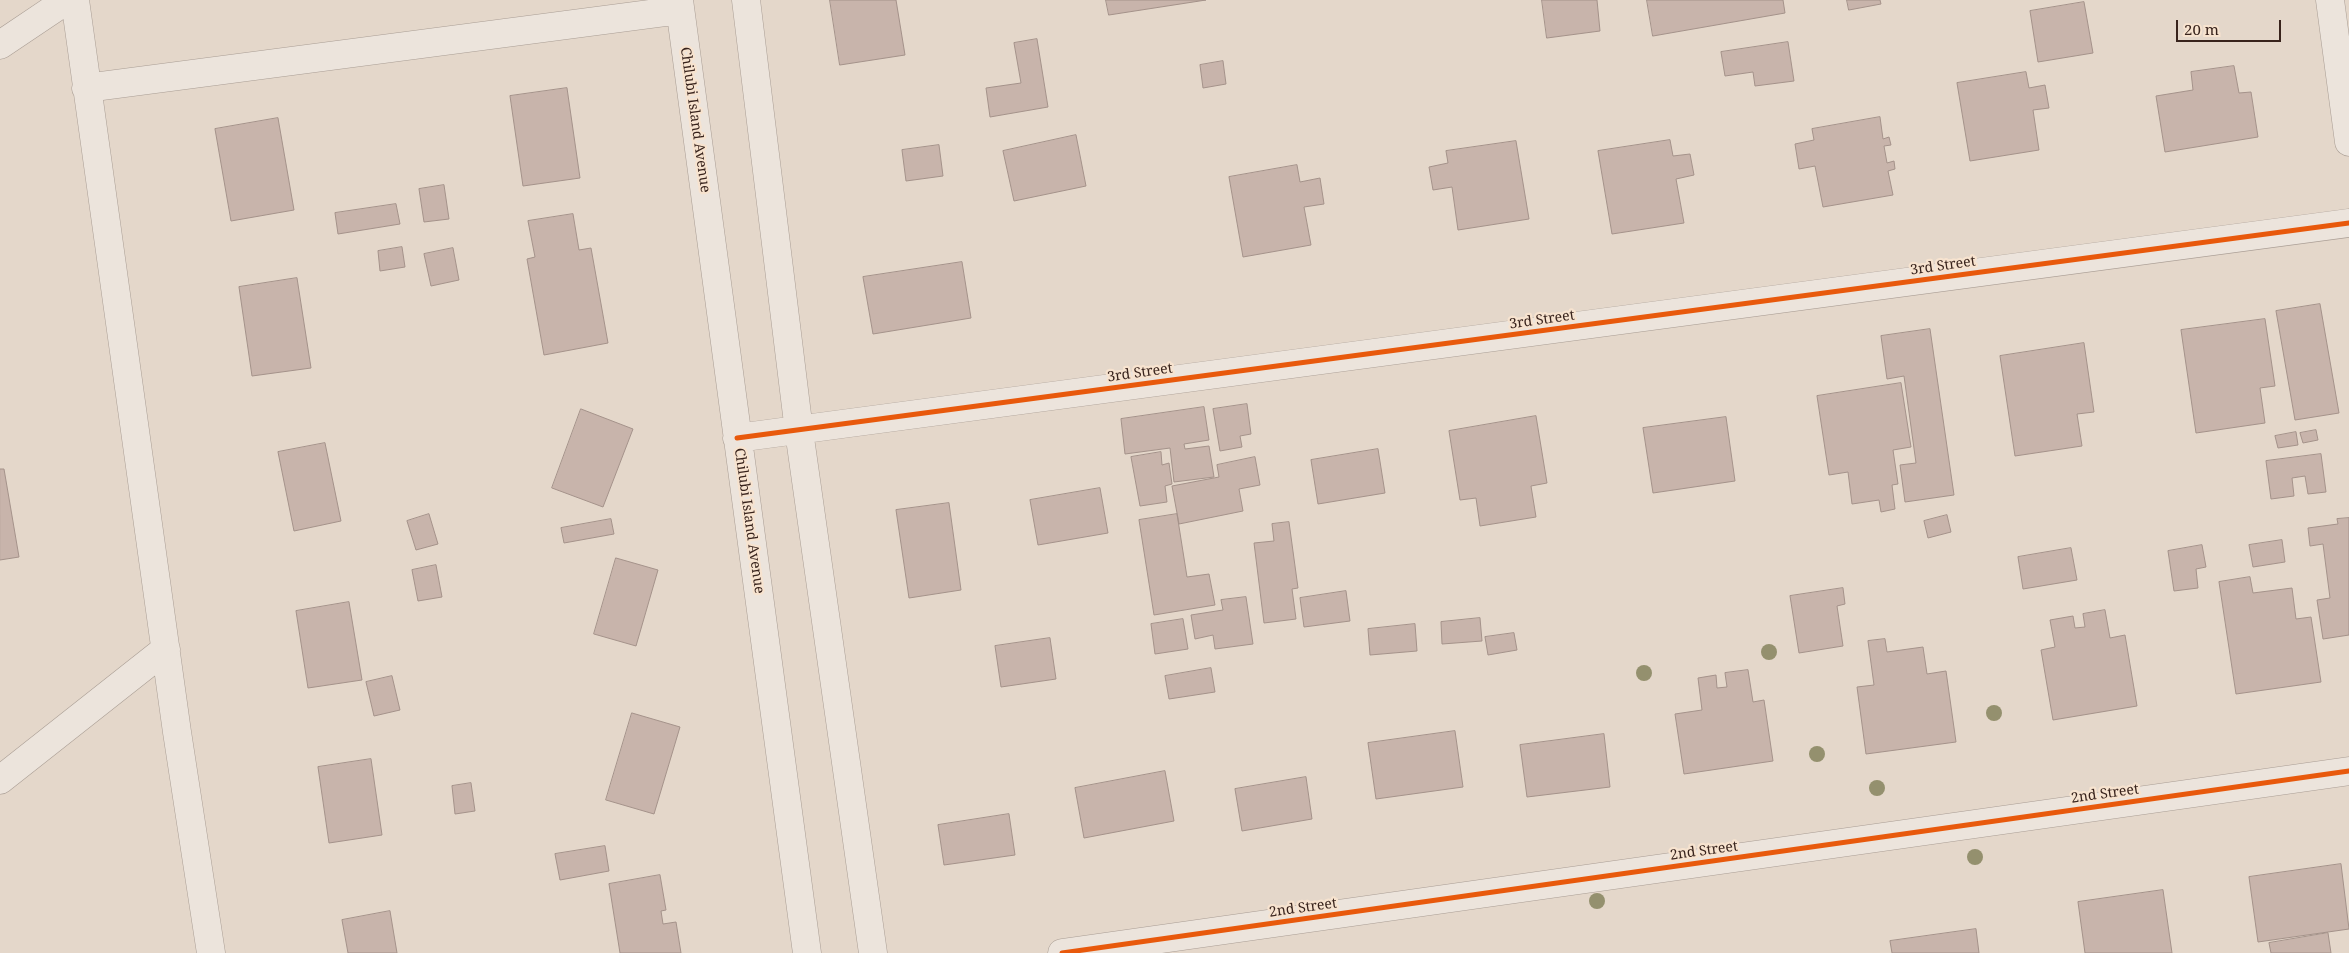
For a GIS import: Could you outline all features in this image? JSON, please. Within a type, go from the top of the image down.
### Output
[{"type":"street","points":[[0,45],[68,0]]},
{"type":"street","points":[[75,0],[166,649],[211,953]]},
{"type":"street","points":[[746,0],[799,430],[873,953]]},
{"type":"street","points":[[2330,0],[2349,142]]},
{"type":"street","points":[[86,88],[680,5]]},
{"type":"street","name":"Chilubi Island Avenue","points":[[680,5],[807,953]]},
{"type":"street","name":"3rd Street","points":[[738,438],[2349,223]]},
{"type":"street","points":[[0,780],[166,649]]},
{"type":"street","name":"2nd Street","points":[[1062,953],[2349,771]]},
{"type":"building","points":[[830,0],[896,0],[905,55],[840,65]]},
{"type":"building","points":[[1106,0],[1206,0],[1109,15]]},
{"type":"building","points":[[1542,0],[1597,0],[1600,31],[1547,38]]},
{"type":"building","points":[[1647,0],[1783,0],[1785,13],[1653,36]]},
{"type":"building","points":[[1847,0],[1880,0],[1881,4],[1849,10]]},
{"type":"building","points":[[2084,2],[2093,53],[2038,62],[2030,11]]},
{"type":"building","points":[[1037,39],[1048,107],[990,117],[986,88],[1021,83],[1014,43]]},
{"type":"building","points":[[1788,42],[1794,81],[1755,86],[1753,72],[1725,76],[1721,52]]},
{"type":"building","points":[[1223,61],[1226,84],[1203,88],[1200,65]]},
{"type":"building","points":[[2234,66],[2239,93],[2251,92],[2258,137],[2165,152],[2156,96],[2193,90],[2191,72]]},
{"type":"building","points":[[2026,72],[2029,88],[2045,85],[2049,108],[2033,110],[2039,150],[1970,161],[1957,83]]},
{"type":"building","points":[[567,88],[580,178],[523,186],[510,96]]},
{"type":"building","points":[[1880,117],[1883,139],[1889,137],[1891,145],[1884,146],[1887,163],[1894,161],[1895,169],[1888,171],[1893,195],[1823,207],[1815,166],[1799,169],[1795,144],[1814,140],[1812,129]]},
{"type":"building","points":[[278,118],[294,210],[231,221],[215,129]]},
{"type":"building","points":[[1076,135],[1086,186],[1014,201],[1003,151]]},
{"type":"building","points":[[1670,140],[1673,156],[1690,154],[1694,175],[1676,179],[1684,223],[1612,234],[1598,151]]},
{"type":"building","points":[[1516,141],[1529,219],[1458,230],[1452,187],[1433,190],[1429,167],[1448,163],[1446,151]]},
{"type":"building","points":[[939,145],[943,176],[906,181],[902,150]]},
{"type":"building","points":[[1297,165],[1300,182],[1320,178],[1324,204],[1304,207],[1311,245],[1243,257],[1229,177]]},
{"type":"building","points":[[444,185],[449,219],[424,222],[419,189]]},
{"type":"building","points":[[396,204],[400,224],[338,234],[335,213]]},
{"type":"building","points":[[573,214],[579,250],[591,248],[608,343],[544,355],[527,259],[535,257],[528,221]]},
{"type":"building","points":[[402,247],[405,267],[380,271],[378,251]]},
{"type":"building","points":[[453,248],[459,280],[431,286],[424,254]]},
{"type":"building","points":[[962,262],[971,318],[873,334],[863,277]]},
{"type":"building","points":[[297,278],[311,368],[252,376],[239,287]]},
{"type":"building","points":[[2320,304],[2339,413],[2295,420],[2276,311]]},
{"type":"building","points":[[2265,319],[2275,386],[2260,388],[2265,423],[2196,433],[2181,330]]},
{"type":"building","points":[[1930,329],[1954,495],[1905,502],[1900,465],[1916,463],[1904,376],[1887,379],[1881,336]]},
{"type":"building","points":[[2084,343],[2094,412],[2077,414],[2082,446],[2015,456],[2000,356]]},
{"type":"building","points":[[1901,383],[1911,447],[1893,450],[1898,484],[1892,485],[1895,509],[1881,512],[1879,500],[1852,504],[1848,472],[1829,475],[1817,396]]},
{"type":"building","points":[[1247,404],[1251,434],[1240,436],[1242,447],[1220,451],[1213,409]]},
{"type":"building","points":[[1204,407],[1209,440],[1184,444],[1185,449],[1209,446],[1214,477],[1174,482],[1170,448],[1125,454],[1121,419]]},
{"type":"building","points":[[581,409],[633,429],[603,507],[552,488]]},
{"type":"building","points":[[1536,416],[1547,483],[1531,486],[1536,517],[1480,526],[1476,498],[1460,500],[1449,431]]},
{"type":"building","points":[[1726,417],[1735,481],[1653,493],[1643,428]]},
{"type":"building","points":[[2316,430],[2318,440],[2303,443],[2300,433]]},
{"type":"building","points":[[2296,432],[2298,445],[2278,448],[2275,436]]},
{"type":"building","points":[[325,443],[341,521],[294,531],[278,452]]},
{"type":"building","points":[[1378,449],[1385,493],[1318,504],[1311,460]]},
{"type":"building","points":[[1161,452],[1162,465],[1169,463],[1172,484],[1165,486],[1167,502],[1140,506],[1131,457]]},
{"type":"building","points":[[2321,454],[2326,492],[2308,494],[2305,476],[2292,478],[2294,496],[2271,499],[2266,461]]},
{"type":"building","points":[[1255,457],[1260,485],[1239,489],[1243,511],[1179,524],[1172,486],[1219,477],[1217,465]]},
{"type":"building","points":[[0,469],[4,469],[19,557],[0,560]]},
{"type":"building","points":[[1100,488],[1108,533],[1038,545],[1030,500]]},
{"type":"building","points":[[949,503],[961,590],[909,598],[896,510]]},
{"type":"building","points":[[429,514],[438,544],[416,550],[407,521]]},
{"type":"building","points":[[1177,514],[1187,577],[1209,574],[1215,605],[1154,615],[1139,520]]},
{"type":"building","points":[[1947,515],[1951,532],[1928,538],[1924,521]]},
{"type":"building","points":[[2349,518],[2349,635],[2323,639],[2317,600],[2330,598],[2323,544],[2310,546],[2308,528],[2338,524],[2337,519]]},
{"type":"building","points":[[611,519],[614,534],[564,543],[561,528]]},
{"type":"building","points":[[1289,522],[1298,588],[1292,589],[1296,619],[1264,623],[1254,543],[1274,541],[1272,524]]},
{"type":"building","points":[[2282,540],[2285,562],[2253,567],[2249,545]]},
{"type":"building","points":[[2202,545],[2206,567],[2196,569],[2198,588],[2174,591],[2168,551]]},
{"type":"building","points":[[2071,548],[2077,580],[2023,589],[2018,557]]},
{"type":"building","points":[[616,558],[658,570],[636,646],[594,634]]},
{"type":"building","points":[[436,565],[442,597],[418,601],[412,570]]},
{"type":"building","points":[[2250,577],[2253,593],[2292,588],[2296,619],[2311,617],[2321,682],[2236,694],[2219,582]]},
{"type":"building","points":[[1843,588],[1845,604],[1837,606],[1843,646],[1799,653],[1790,596]]},
{"type":"building","points":[[1346,591],[1350,621],[1304,627],[1300,598]]},
{"type":"building","points":[[1246,597],[1253,644],[1215,649],[1213,635],[1195,639],[1191,615],[1223,610],[1221,600]]},
{"type":"building","points":[[349,602],[362,680],[308,688],[296,611]]},
{"type":"building","points":[[2105,610],[2110,638],[2125,635],[2137,706],[2053,720],[2041,650],[2055,647],[2050,620],[2073,616],[2075,628],[2085,627],[2083,614]]},
{"type":"building","points":[[1480,618],[1482,641],[1442,644],[1441,622]]},
{"type":"building","points":[[1183,619],[1188,649],[1155,654],[1151,624]]},
{"type":"building","points":[[1415,624],[1417,651],[1370,655],[1368,629]]},
{"type":"building","points":[[1514,633],[1517,650],[1488,655],[1485,637]]},
{"type":"building","points":[[1050,638],[1056,679],[1001,687],[995,646]]},
{"type":"building","points":[[1885,639],[1887,652],[1923,647],[1927,674],[1946,671],[1956,742],[1866,754],[1857,687],[1874,685],[1868,641]]},
{"type":"building","points":[[1211,668],[1215,692],[1169,699],[1165,676]]},
{"type":"building","points":[[1748,670],[1753,702],[1764,700],[1773,761],[1684,774],[1675,714],[1702,710],[1698,678],[1716,675],[1717,688],[1727,687],[1725,673]]},
{"type":"building","points":[[392,676],[400,710],[374,716],[366,682]]},
{"type":"building","points":[[632,713],[680,727],[654,814],[606,800]]},
{"type":"building","points":[[1455,731],[1463,787],[1376,799],[1368,743]]},
{"type":"building","points":[[1604,734],[1610,787],[1527,797],[1520,745]]},
{"type":"building","points":[[371,759],[382,835],[329,843],[318,767]]},
{"type":"building","points":[[1165,771],[1174,821],[1084,838],[1075,788]]},
{"type":"building","points":[[1306,777],[1312,819],[1242,831],[1235,789]]},
{"type":"building","points":[[471,783],[475,811],[455,814],[452,786]]},
{"type":"building","points":[[1009,814],[1015,855],[944,865],[938,825]]},
{"type":"building","points":[[605,846],[609,871],[560,880],[555,854]]},
{"type":"building","points":[[2341,864],[2349,929],[2258,942],[2249,877]]},
{"type":"building","points":[[660,875],[666,910],[661,911],[663,924],[676,922],[681,953],[620,953],[609,884]]},
{"type":"building","points":[[2163,890],[2172,953],[2085,953],[2078,902]]},
{"type":"building","points":[[390,911],[397,953],[348,953],[342,920]]},
{"type":"building","points":[[1976,929],[1979,953],[1892,953],[1890,941]]},
{"type":"building","points":[[2328,933],[2331,953],[2271,953],[2269,943]]},
{"type":"cycle path","points":[[737,438],[2349,223]]},
{"type":"cycle path","points":[[1062,953],[2349,771]]}]
